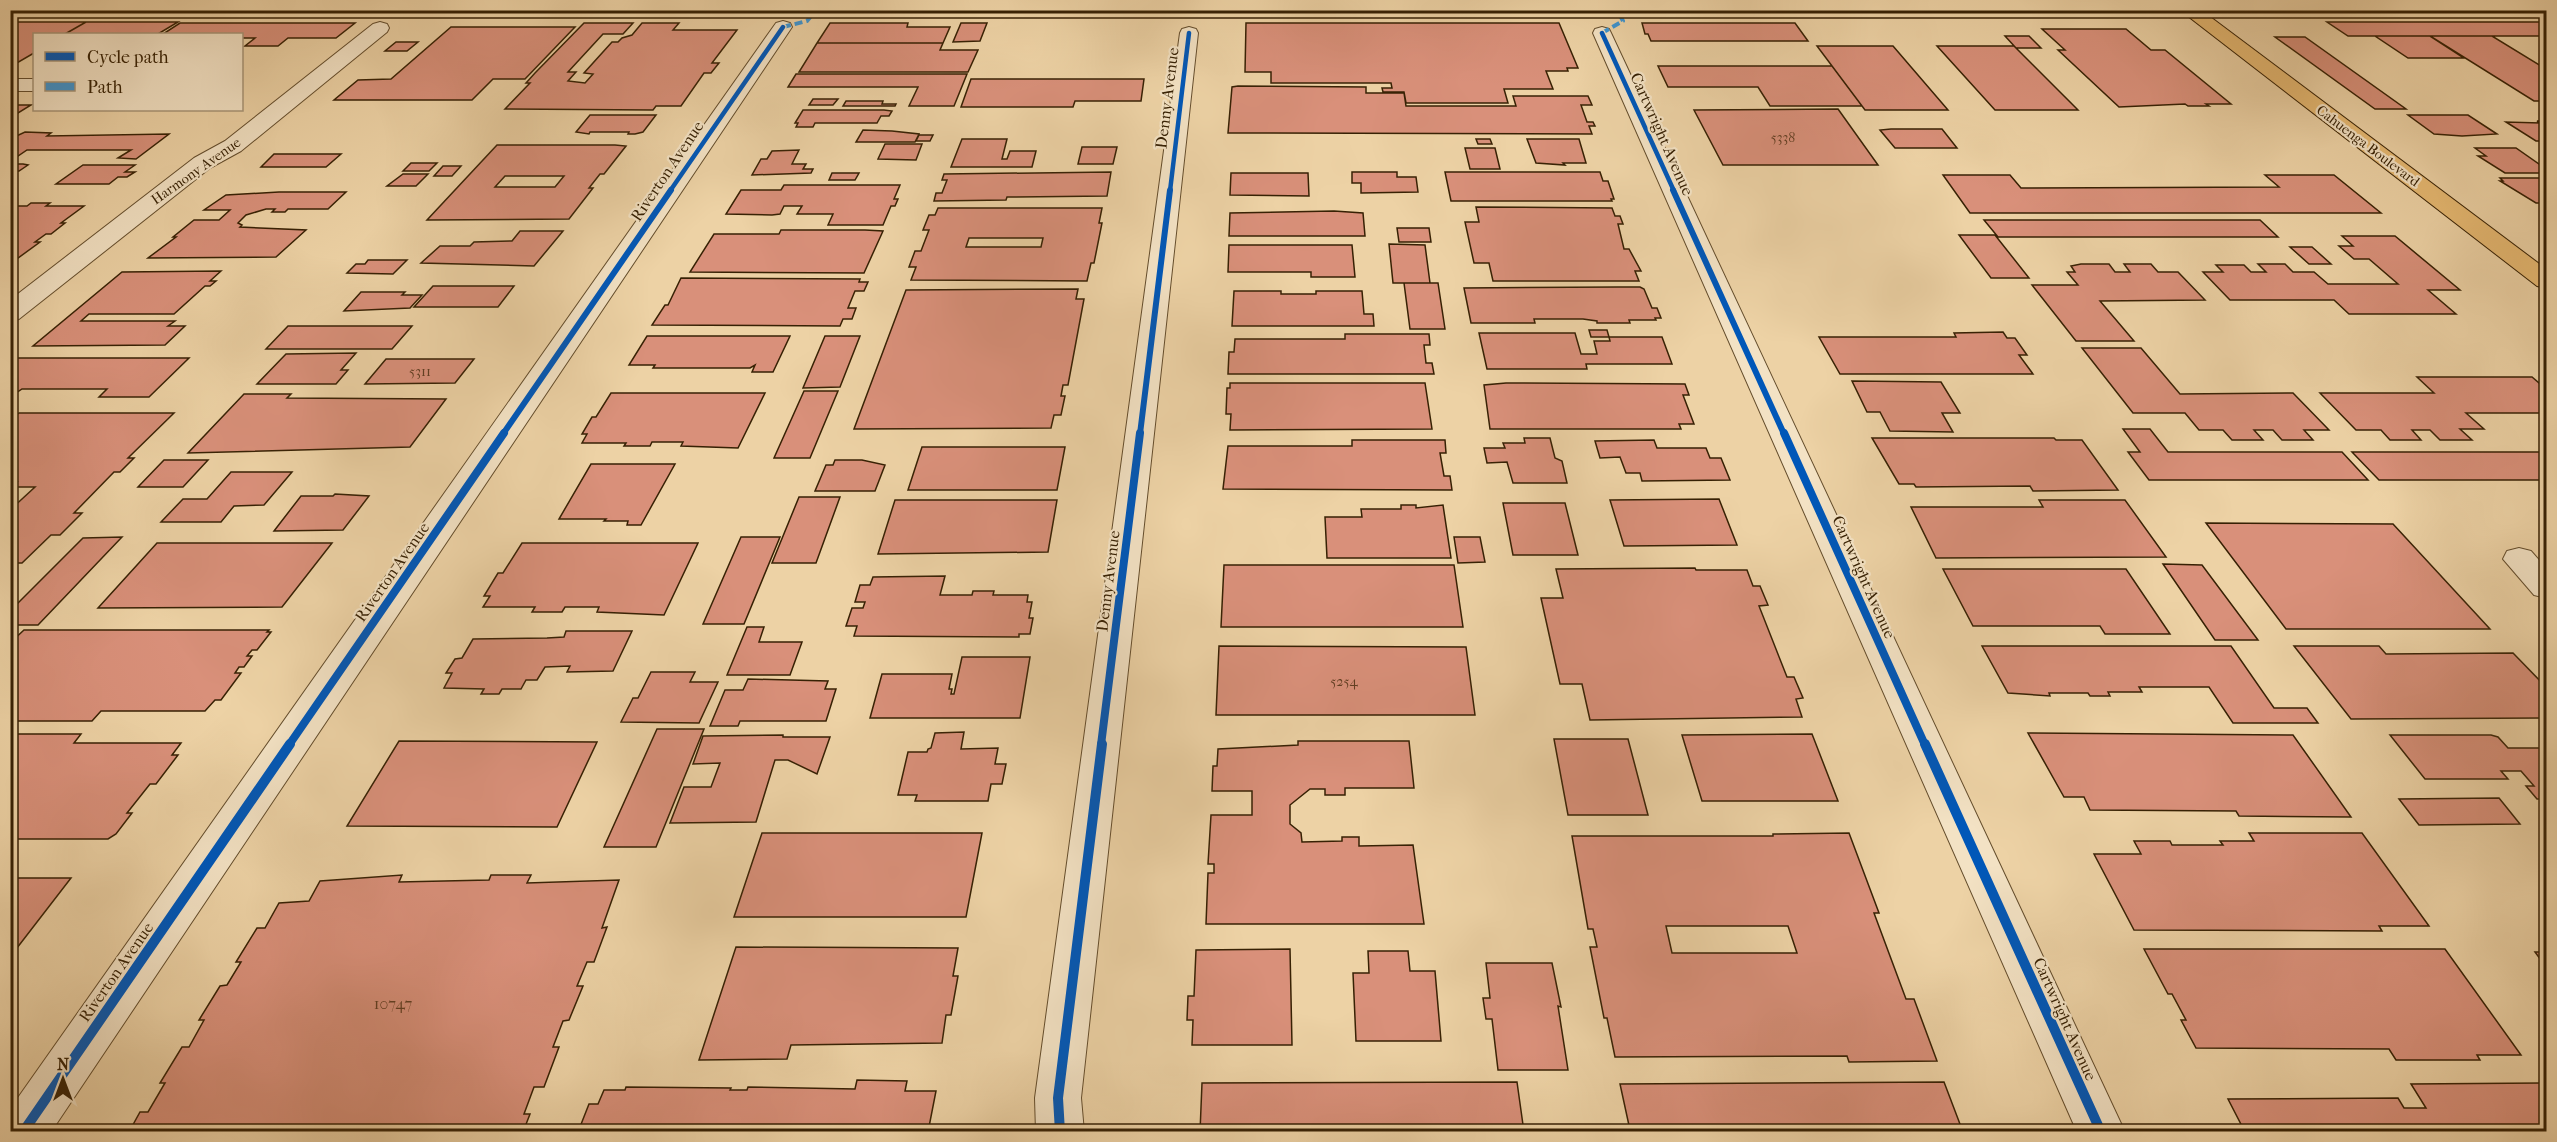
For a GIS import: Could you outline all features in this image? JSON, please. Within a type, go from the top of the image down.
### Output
[{"type":"main road","name":"Cahuenga Boulevard","points":[[2189,10],[2547,281]]},
{"type":"street","name":"Riverton Avenue","points":[[23,1131],[783,27]]},
{"type":"street","name":"Harmony Avenue","points":[[10,313],[202,164],[233,146],[380,28]]},
{"type":"street","name":"Denny Avenue","points":[[1060,1131],[1058,1098],[1189,33]]},
{"type":"street","name":"Cartwright Avenue","points":[[1602,33],[2101,1131]]},
{"type":"street","points":[[10,85],[33,85]]},
{"type":"street","points":[[2519,559],[2547,587]]},
{"type":"building","points":[[13,22],[86,22],[67,33],[33,33],[33,54],[10,67],[10,24]]},
{"type":"building","points":[[86,22],[178,22],[160,33],[67,33]]},
{"type":"building","points":[[2327,22],[2546,22],[2546,36],[2348,36]]},
{"type":"building","points":[[180,23],[355,23],[336,38],[288,38],[278,46],[245,46],[255,38],[243,38],[243,33],[165,33]]},
{"type":"building","points":[[584,23],[633,23],[623,34],[603,34],[568,72],[576,72],[568,81],[585,83],[593,74],[584,73],[612,42],[618,42],[632,35],[642,23],[679,23],[673,30],[737,30],[712,63],[719,63],[711,73],[704,73],[681,106],[656,106],[653,110],[505,109],[530,83],[526,83],[535,73]]},
{"type":"building","points":[[830,23],[908,23],[907,27],[950,27],[943,43],[817,43]]},
{"type":"building","points":[[961,23],[987,23],[980,41],[953,42]]},
{"type":"building","points":[[1246,23],[1559,23],[1578,68],[1567,68],[1568,71],[1546,71],[1553,89],[1504,89],[1508,103],[1406,103],[1404,92],[1383,92],[1382,88],[1392,88],[1391,83],[1271,83],[1271,72],[1245,72]]},
{"type":"building","points":[[1642,23],[1795,23],[1808,41],[1651,41],[1648,34],[1645,34]]},
{"type":"building","points":[[451,27],[575,27],[525,79],[493,79],[472,100],[334,100],[358,80],[391,79]]},
{"type":"building","points":[[2042,29],[2126,29],[2151,50],[2165,50],[2231,104],[2119,107],[2058,50],[2065,50]]},
{"type":"building","points":[[2005,36],[2029,36],[2041,48],[2016,48]]},
{"type":"building","points":[[2375,36],[2430,36],[2464,58],[2408,58]]},
{"type":"building","points":[[2430,36],[2492,36],[2546,69],[2546,101],[2534,101]]},
{"type":"building","points":[[2275,37],[2305,37],[2406,109],[2375,109]]},
{"type":"building","points":[[396,42],[418,42],[407,51],[385,51]]},
{"type":"building","points":[[817,43],[943,43],[940,50],[978,50],[968,72],[799,72]]},
{"type":"building","points":[[1817,46],[1893,46],[1948,110],[1865,110]]},
{"type":"building","points":[[1937,46],[2014,46],[2078,110],[1995,110]]},
{"type":"building","points":[[1658,66],[1832,66],[1862,106],[1770,106],[1758,87],[1668,87]]},
{"type":"building","points":[[796,74],[967,74],[954,106],[909,106],[918,87],[788,87]]},
{"type":"building","points":[[971,79],[1144,79],[1141,101],[1075,101],[1073,107],[961,107]]},
{"type":"building","points":[[1232,87],[1366,87],[1366,93],[1404,93],[1406,106],[1516,106],[1513,96],[1588,96],[1592,105],[1581,105],[1587,122],[1593,122],[1595,126],[1589,126],[1592,134],[1228,133]]},
{"type":"building","points":[[813,99],[838,99],[833,105],[809,105]]},
{"type":"building","points":[[846,101],[883,101],[882,104],[896,104],[895,106],[843,106]]},
{"type":"building","points":[[10,105],[31,105],[10,118]]},
{"type":"building","points":[[1838,109],[1878,165],[1723,165],[1694,110]]},
{"type":"building","points":[[803,110],[892,111],[889,116],[881,116],[877,123],[815,123],[813,127],[796,127],[798,123],[795,123]]},
{"type":"building","points":[[590,115],[656,115],[643,132],[635,134],[576,132]]},
{"type":"building","points":[[2408,115],[2468,115],[2497,134],[2462,136],[2434,134]]},
{"type":"building","points":[[2537,121],[2546,121],[2546,141],[2536,141],[2506,122],[2541,123]]},
{"type":"building","points":[[1942,129],[1957,148],[1895,148],[1880,130]]},
{"type":"building","points":[[863,130],[919,134],[915,142],[856,142]]},
{"type":"building","points":[[25,132],[51,133],[47,136],[169,134],[136,159],[118,158],[131,150],[27,150],[18,156],[11,156],[10,139]]},
{"type":"building","points":[[919,135],[933,135],[930,141],[916,141]]},
{"type":"building","points":[[962,139],[1007,139],[1002,159],[1007,159],[1010,151],[1036,151],[1032,167],[951,167]]},
{"type":"building","points":[[1476,139],[1490,139],[1492,144],[1478,144]]},
{"type":"building","points":[[1527,139],[1579,139],[1586,163],[1563,163],[1565,165],[1536,163]]},
{"type":"building","points":[[885,144],[922,144],[916,160],[878,159]]},
{"type":"building","points":[[497,145],[626,146],[604,174],[600,174],[589,188],[593,188],[569,219],[427,220]],"holes":[[[505,176],[564,176],[555,187],[495,187]]]},
{"type":"building","points":[[1082,147],[1117,147],[1113,164],[1078,164]]},
{"type":"building","points":[[1465,148],[1495,148],[1500,169],[1470,169]]},
{"type":"building","points":[[2475,148],[2516,148],[2546,169],[2546,173],[2505,173],[2478,156],[2486,156]]},
{"type":"building","points":[[799,150],[792,164],[806,164],[803,169],[813,169],[811,173],[752,175],[761,159],[767,159],[772,151]]},
{"type":"building","points":[[274,154],[341,154],[326,167],[261,167]]},
{"type":"building","points":[[411,163],[437,163],[429,171],[403,171]]},
{"type":"building","points":[[10,164],[28,165],[19,171],[10,172]]},
{"type":"building","points":[[83,165],[135,165],[125,172],[135,172],[127,177],[118,177],[109,184],[56,184]]},
{"type":"building","points":[[443,166],[461,166],[452,176],[434,176]]},
{"type":"building","points":[[1111,172],[1107,196],[1007,197],[1006,200],[934,201],[936,193],[942,193],[947,180],[942,180],[944,174]]},
{"type":"building","points":[[1352,172],[1397,172],[1397,177],[1416,177],[1418,192],[1361,193],[1361,183],[1352,183]]},
{"type":"building","points":[[1445,172],[1600,172],[1603,181],[1608,181],[1614,199],[1611,199],[1612,201],[1451,201]]},
{"type":"building","points":[[832,173],[859,173],[855,180],[829,180]]},
{"type":"building","points":[[1231,173],[1308,173],[1309,196],[1230,195]]},
{"type":"building","points":[[403,174],[428,174],[416,186],[387,186]]},
{"type":"building","points":[[1943,175],[2010,175],[2021,188],[2279,187],[2265,175],[2334,175],[2381,213],[1970,213]]},
{"type":"building","points":[[2500,178],[2546,178],[2546,203],[2536,203],[2500,181],[2503,181]]},
{"type":"building","points":[[784,185],[900,185],[894,199],[898,199],[895,206],[891,206],[883,225],[828,225],[833,214],[797,214],[802,206],[784,206],[780,214],[772,215],[726,214],[741,190],[781,190]]},
{"type":"building","points":[[346,192],[328,209],[288,209],[285,212],[272,212],[275,209],[266,209],[246,215],[238,223],[242,225],[240,227],[306,230],[276,257],[148,258],[194,220],[219,220],[230,210],[204,210],[226,195]]},
{"type":"building","points":[[31,203],[50,203],[46,206],[84,206],[61,223],[65,223],[51,234],[46,234],[35,242],[40,242],[14,261],[10,261],[10,206],[27,206]]},
{"type":"building","points":[[1476,207],[1612,208],[1615,216],[1620,216],[1623,224],[1618,224],[1624,249],[1629,249],[1641,271],[1635,271],[1639,281],[1493,281],[1489,263],[1474,263],[1465,222],[1479,222]]},
{"type":"building","points":[[938,208],[1102,208],[1099,223],[1102,223],[1094,263],[1091,263],[1087,281],[911,280],[916,267],[909,267],[915,251],[921,251],[929,230],[923,230],[929,215],[935,215]],"holes":[[[969,238],[1043,238],[1041,247],[966,247]]]},
{"type":"building","points":[[1334,211],[1363,213],[1365,236],[1229,236],[1230,213]]},
{"type":"building","points":[[1984,220],[2260,220],[2278,237],[1998,237]]},
{"type":"building","points":[[1397,228],[1429,228],[1431,242],[1399,242]]},
{"type":"building","points":[[781,230],[883,231],[864,273],[690,272],[714,234],[779,234]]},
{"type":"building","points":[[520,231],[563,231],[534,266],[421,263],[440,246],[470,246],[474,242],[512,241]]},
{"type":"building","points":[[1959,235],[1995,235],[2029,278],[1991,278]]},
{"type":"building","points":[[2342,236],[2395,236],[2460,290],[2428,290],[2456,314],[2349,314],[2334,300],[2230,300],[2203,272],[2223,272],[2216,265],[2244,265],[2251,272],[2266,272],[2258,264],[2285,264],[2293,272],[2314,272],[2328,284],[2398,284],[2369,259],[2354,259],[2339,246],[2353,246]]},
{"type":"building","points":[[1389,244],[1425,245],[1430,283],[1393,283]]},
{"type":"building","points":[[1229,245],[1352,245],[1355,277],[1311,277],[1311,272],[1228,272]]},
{"type":"building","points":[[2290,247],[2312,247],[2331,264],[2309,264]]},
{"type":"building","points":[[368,260],[407,260],[393,274],[347,273],[356,264],[365,264]]},
{"type":"building","points":[[2109,264],[2115,272],[2130,272],[2124,264],[2151,264],[2158,272],[2178,272],[2205,300],[2100,301],[2134,341],[2076,341],[2032,285],[2078,285],[2067,272],[2075,272],[2071,266]]},
{"type":"building","points":[[221,271],[210,281],[216,281],[210,286],[205,286],[174,314],[89,314],[81,321],[175,321],[168,326],[185,326],[165,345],[33,346],[122,272]]},
{"type":"building","points":[[681,278],[860,279],[859,282],[868,282],[864,291],[855,291],[848,308],[856,308],[852,319],[843,319],[840,326],[652,325],[665,305],[668,305]]},
{"type":"building","points":[[1404,283],[1438,283],[1445,329],[1410,329]]},
{"type":"building","points":[[433,286],[514,286],[498,307],[414,307]]},
{"type":"building","points":[[1640,287],[1644,289],[1652,308],[1657,308],[1661,318],[1629,320],[1630,323],[1597,323],[1597,321],[1583,319],[1534,319],[1535,323],[1471,323],[1464,288]]},
{"type":"building","points":[[1078,289],[1076,299],[1084,299],[1068,385],[1063,385],[1061,396],[1065,396],[1061,415],[1054,415],[1051,428],[854,429],[906,290]]},
{"type":"building","points":[[1234,291],[1316,294],[1316,291],[1362,291],[1364,314],[1373,314],[1374,326],[1232,326]]},
{"type":"building","points":[[361,292],[405,292],[402,295],[422,295],[410,308],[344,311]]},
{"type":"building","points":[[288,326],[412,326],[392,349],[266,349]]},
{"type":"building","points":[[1589,330],[1607,330],[1609,337],[1591,337]]},
{"type":"building","points":[[2003,332],[2007,338],[2015,338],[2027,355],[2019,355],[2033,374],[1840,374],[1819,337],[1956,337],[1954,333]]},
{"type":"building","points":[[1479,333],[1575,333],[1581,354],[1597,354],[1594,341],[1610,341],[1609,337],[1662,337],[1672,364],[1586,364],[1587,369],[1487,369]]},
{"type":"building","points":[[1345,334],[1429,334],[1430,345],[1424,345],[1426,363],[1432,363],[1434,374],[1228,374],[1229,352],[1234,352],[1235,339],[1345,339]]},
{"type":"building","points":[[647,336],[790,336],[773,372],[752,372],[755,365],[750,368],[653,368],[655,365],[629,365]]},
{"type":"building","points":[[825,336],[860,336],[840,387],[803,388]]},
{"type":"building","points":[[2082,348],[2141,348],[2180,394],[2293,393],[2329,430],[2304,430],[2313,440],[2282,440],[2273,430],[2254,430],[2263,440],[2232,440],[2223,430],[2199,430],[2185,413],[2133,413]]},
{"type":"building","points":[[356,353],[341,370],[348,370],[336,384],[257,384],[286,354]]},
{"type":"building","points":[[12,358],[189,358],[149,397],[99,397],[107,389],[22,389],[10,397]]},
{"type":"building","points":[[386,359],[474,359],[455,383],[365,384]]},
{"type":"building","points":[[2417,377],[2532,377],[2546,389],[2546,413],[2466,413],[2484,429],[2460,429],[2472,440],[2440,440],[2430,430],[2412,430],[2421,440],[2390,440],[2381,430],[2356,430],[2320,393],[2434,393]]},
{"type":"building","points":[[1852,381],[1941,382],[1960,413],[1942,413],[1953,432],[1890,431],[1880,412],[1867,412]]},
{"type":"building","points":[[1230,383],[1425,383],[1432,429],[1230,430],[1231,414],[1226,414],[1227,388],[1230,388]]},
{"type":"building","points":[[1506,383],[1685,384],[1689,395],[1683,395],[1694,424],[1679,424],[1681,429],[1490,429],[1484,385]]},
{"type":"building","points":[[804,391],[838,391],[810,458],[774,458]]},
{"type":"building","points":[[611,393],[765,393],[738,448],[681,446],[683,442],[652,442],[650,446],[624,446],[626,443],[582,443],[587,434],[582,434]]},
{"type":"building","points":[[244,394],[291,394],[287,398],[446,399],[410,447],[188,453]]},
{"type":"building","points":[[19,413],[174,413],[128,458],[134,458],[120,472],[114,472],[74,513],[82,513],[60,535],[51,535],[22,563],[10,563],[10,510],[35,487],[12,487],[17,482],[10,482],[10,420]]},
{"type":"building","points":[[2123,429],[2150,429],[2168,452],[2342,452],[2368,480],[2149,480],[2128,452],[2140,452]]},
{"type":"building","points":[[1524,438],[1550,438],[1555,458],[1562,461],[1567,483],[1513,483],[1507,462],[1487,463],[1484,448],[1505,448],[1503,443],[1525,443]]},
{"type":"building","points":[[1872,438],[2082,440],[2118,490],[2033,491],[2030,486],[1916,487],[1914,484],[1899,484]]},
{"type":"building","points":[[1352,440],[1445,440],[1446,453],[1440,453],[1444,476],[1450,476],[1452,490],[1223,489],[1228,446],[1352,446]]},
{"type":"building","points":[[1654,440],[1657,448],[1706,448],[1710,458],[1721,458],[1730,480],[1642,481],[1640,473],[1626,473],[1620,457],[1600,458],[1595,441]]},
{"type":"building","points":[[922,447],[1065,447],[1057,490],[908,490]]},
{"type":"building","points":[[2352,452],[2546,452],[2546,480],[2379,480]]},
{"type":"building","points":[[164,460],[208,460],[183,487],[138,487]]},
{"type":"building","points":[[835,460],[862,460],[885,465],[875,491],[815,491],[826,465],[833,465]]},
{"type":"building","points":[[591,464],[675,464],[641,525],[627,525],[628,521],[604,521],[606,519],[559,519]]},
{"type":"building","points":[[231,472],[292,472],[264,505],[234,506],[221,522],[161,522],[183,499],[207,499]]},
{"type":"building","points":[[335,494],[369,496],[343,530],[274,531],[301,496],[333,496]]},
{"type":"building","points":[[799,497],[840,497],[816,563],[772,563]]},
{"type":"building","points":[[1719,499],[1737,545],[1624,546],[1610,500]]},
{"type":"building","points":[[895,500],[1057,500],[1048,552],[878,554]]},
{"type":"building","points":[[2039,500],[2125,500],[2166,557],[1936,558],[1911,507],[2043,507]]},
{"type":"building","points":[[1503,503],[1565,503],[1578,555],[1513,555]]},
{"type":"building","points":[[1401,505],[1416,505],[1416,508],[1443,505],[1451,558],[1327,558],[1325,517],[1362,517],[1361,509],[1401,509]]},
{"type":"building","points":[[2206,523],[2393,524],[2490,629],[2286,629]]},
{"type":"building","points":[[122,537],[38,625],[10,625],[10,611],[83,538]]},
{"type":"building","points":[[741,537],[780,537],[744,624],[703,624]]},
{"type":"building","points":[[1454,537],[1480,537],[1485,562],[1458,563]]},
{"type":"building","points":[[157,543],[332,543],[282,607],[98,608]]},
{"type":"building","points":[[522,543],[698,543],[664,615],[597,612],[599,607],[565,607],[562,612],[532,612],[535,607],[483,607],[490,596],[484,596],[498,573],[503,573]]},
{"type":"building","points":[[2163,564],[2202,565],[2258,640],[2215,640]]},
{"type":"building","points":[[1224,565],[1454,565],[1463,627],[1221,627]]},
{"type":"building","points":[[1695,568],[1696,570],[1747,570],[1753,586],[1760,586],[1768,605],[1759,606],[1787,677],[1794,677],[1803,698],[1796,699],[1802,717],[1590,720],[1582,684],[1560,684],[1541,598],[1563,598],[1556,569]]},
{"type":"building","points":[[1943,569],[2126,569],[2170,634],[2105,634],[2100,626],[1973,626]]},
{"type":"building","points":[[945,576],[940,595],[972,595],[973,591],[994,591],[993,595],[1028,595],[1027,602],[1032,602],[1029,618],[1033,618],[1030,634],[1019,634],[1019,637],[854,636],[857,626],[846,626],[852,608],[863,608],[865,602],[855,602],[860,585],[870,585],[873,577]]},
{"type":"building","points":[[747,627],[764,627],[759,642],[802,642],[790,675],[727,675]]},
{"type":"building","points":[[24,630],[269,630],[267,632],[271,632],[257,650],[252,650],[247,656],[252,656],[244,667],[239,667],[235,673],[241,673],[221,700],[215,700],[205,711],[101,711],[92,721],[10,721],[10,643]]},
{"type":"building","points":[[566,631],[632,631],[613,671],[567,672],[570,666],[545,667],[537,680],[526,680],[521,689],[502,689],[499,694],[481,694],[484,689],[444,688],[452,673],[446,673],[455,659],[462,658],[473,639],[564,637]]},
{"type":"building","points":[[1219,646],[1466,647],[1475,715],[1216,715]]},
{"type":"building","points":[[1982,646],[2231,646],[2274,708],[2307,708],[2318,723],[2233,723],[2209,687],[2139,687],[2142,692],[2108,692],[2110,696],[2090,696],[2088,693],[2049,693],[2050,696],[2008,693]]},
{"type":"building","points":[[2294,646],[2379,646],[2386,654],[2513,653],[2546,687],[2546,718],[2351,719]]},
{"type":"building","points":[[962,657],[1030,657],[1020,718],[870,718],[882,674],[952,674],[949,689],[952,689],[951,694],[954,694]]},
{"type":"building","points":[[651,672],[695,672],[690,682],[718,682],[699,723],[621,722],[633,698],[638,698]]},
{"type":"building","points":[[748,679],[828,681],[825,689],[836,689],[826,721],[740,721],[738,726],[710,726],[725,690],[743,690]]},
{"type":"building","points":[[657,729],[704,729],[656,847],[604,847]]},
{"type":"building","points":[[964,732],[961,749],[998,748],[995,764],[1006,764],[1002,784],[991,784],[988,801],[915,801],[917,795],[898,795],[908,752],[927,752],[931,748],[935,733]]},
{"type":"building","points":[[2028,733],[2293,735],[2351,817],[2239,816],[2236,811],[2090,810],[2084,797],[2064,797]]},
{"type":"building","points":[[10,734],[81,734],[74,743],[181,743],[172,755],[178,755],[156,784],[150,784],[127,813],[132,813],[116,834],[108,839],[10,839]]},
{"type":"building","points":[[1812,734],[1838,801],[1702,801],[1682,735]]},
{"type":"building","points":[[783,735],[783,737],[830,737],[817,774],[788,760],[775,760],[756,822],[670,823],[684,787],[711,787],[720,763],[693,764],[703,736]]},
{"type":"building","points":[[2390,735],[2491,735],[2498,737],[2508,748],[2546,748],[2546,799],[2537,799],[2526,786],[2534,786],[2521,771],[2501,771],[2508,779],[2425,779]]},
{"type":"building","points":[[1554,739],[1628,739],[1648,815],[1568,815]]},
{"type":"building","points":[[399,741],[597,742],[557,827],[347,826]]},
{"type":"building","points":[[1298,741],[1409,741],[1414,788],[1345,788],[1345,795],[1325,795],[1325,789],[1310,789],[1290,805],[1290,824],[1301,833],[1302,842],[1342,841],[1342,837],[1359,837],[1359,846],[1413,845],[1424,924],[1206,924],[1208,873],[1214,873],[1214,864],[1208,864],[1211,815],[1252,815],[1252,791],[1212,791],[1213,766],[1217,766],[1218,749],[1298,745]]},
{"type":"building","points":[[2499,798],[2520,824],[2419,825],[2399,799]]},
{"type":"building","points":[[762,833],[982,833],[966,917],[734,917]]},
{"type":"building","points":[[1849,833],[1879,913],[1874,913],[1906,999],[1914,999],[1937,1061],[1849,1062],[1847,1056],[1615,1057],[1607,1018],[1604,1018],[1590,947],[1597,947],[1593,929],[1588,929],[1572,836],[1773,836],[1773,834]],"holes":[[[1666,926],[1788,926],[1797,953],[1672,953]]]},
{"type":"building","points":[[2249,833],[2362,833],[2429,926],[2379,926],[2382,931],[2134,930],[2094,854],[2141,854],[2134,841],[2170,841],[2172,845],[2223,845],[2220,841],[2254,841]]},
{"type":"building","points":[[402,875],[399,882],[489,880],[491,875],[531,875],[527,883],[619,880],[602,928],[607,927],[594,962],[587,962],[577,986],[583,986],[569,1020],[563,1021],[553,1047],[559,1047],[544,1087],[534,1087],[524,1114],[530,1114],[523,1132],[129,1132],[140,1112],[148,1112],[165,1083],[160,1083],[182,1047],[189,1047],[204,1020],[199,1020],[220,986],[227,985],[241,962],[236,962],[257,928],[265,928],[279,903],[309,901],[320,881]]},
{"type":"building","points":[[10,878],[71,878],[10,957]]},
{"type":"building","points":[[736,947],[958,948],[953,976],[958,976],[951,1015],[946,1015],[942,1043],[791,1045],[787,1059],[699,1060]]},
{"type":"building","points":[[1290,949],[1292,1045],[1192,1045],[1193,1020],[1187,1020],[1188,996],[1194,996],[1196,950]]},
{"type":"building","points":[[2144,949],[2445,949],[2521,1055],[2477,1055],[2480,1060],[2396,1060],[2389,1049],[2196,1048],[2181,1020],[2186,1020],[2172,994],[2168,994]]},
{"type":"building","points":[[1368,951],[1408,951],[1410,971],[1435,971],[1441,1041],[1356,1041],[1353,973],[1369,973]]},
{"type":"building","points":[[2535,952],[2546,952],[2546,967]]},
{"type":"building","points":[[1486,963],[1552,963],[1561,1007],[1558,1006],[1568,1070],[1498,1070],[1492,1019],[1486,1019],[1483,998],[1490,998]]},
{"type":"building","points":[[857,1080],[907,1081],[905,1091],[936,1091],[928,1132],[578,1132],[589,1104],[598,1104],[604,1090],[625,1090],[626,1087],[731,1088],[730,1090],[747,1090],[748,1087],[855,1089]]},
{"type":"building","points":[[1517,1082],[1524,1132],[1200,1132],[1202,1083]]},
{"type":"building","points":[[1944,1082],[1963,1132],[1624,1132],[1630,1130],[1620,1084]]},
{"type":"building","points":[[2546,1083],[2546,1132],[2245,1132],[2228,1099],[2398,1098],[2404,1108],[2426,1108],[2411,1084]]},
{"type":"marked path","points":[[10,13],[15,10]]},
{"type":"marked path","points":[[783,27],[807,21],[816,10]]},
{"type":"marked path","points":[[1602,33],[1623,21],[1617,10]]},
{"type":"cycle path","points":[[23,1132],[783,27]]},
{"type":"cycle path","points":[[1060,1132],[1058,1098],[1189,33]]},
{"type":"cycle path","points":[[1602,33],[2101,1132]]}]
